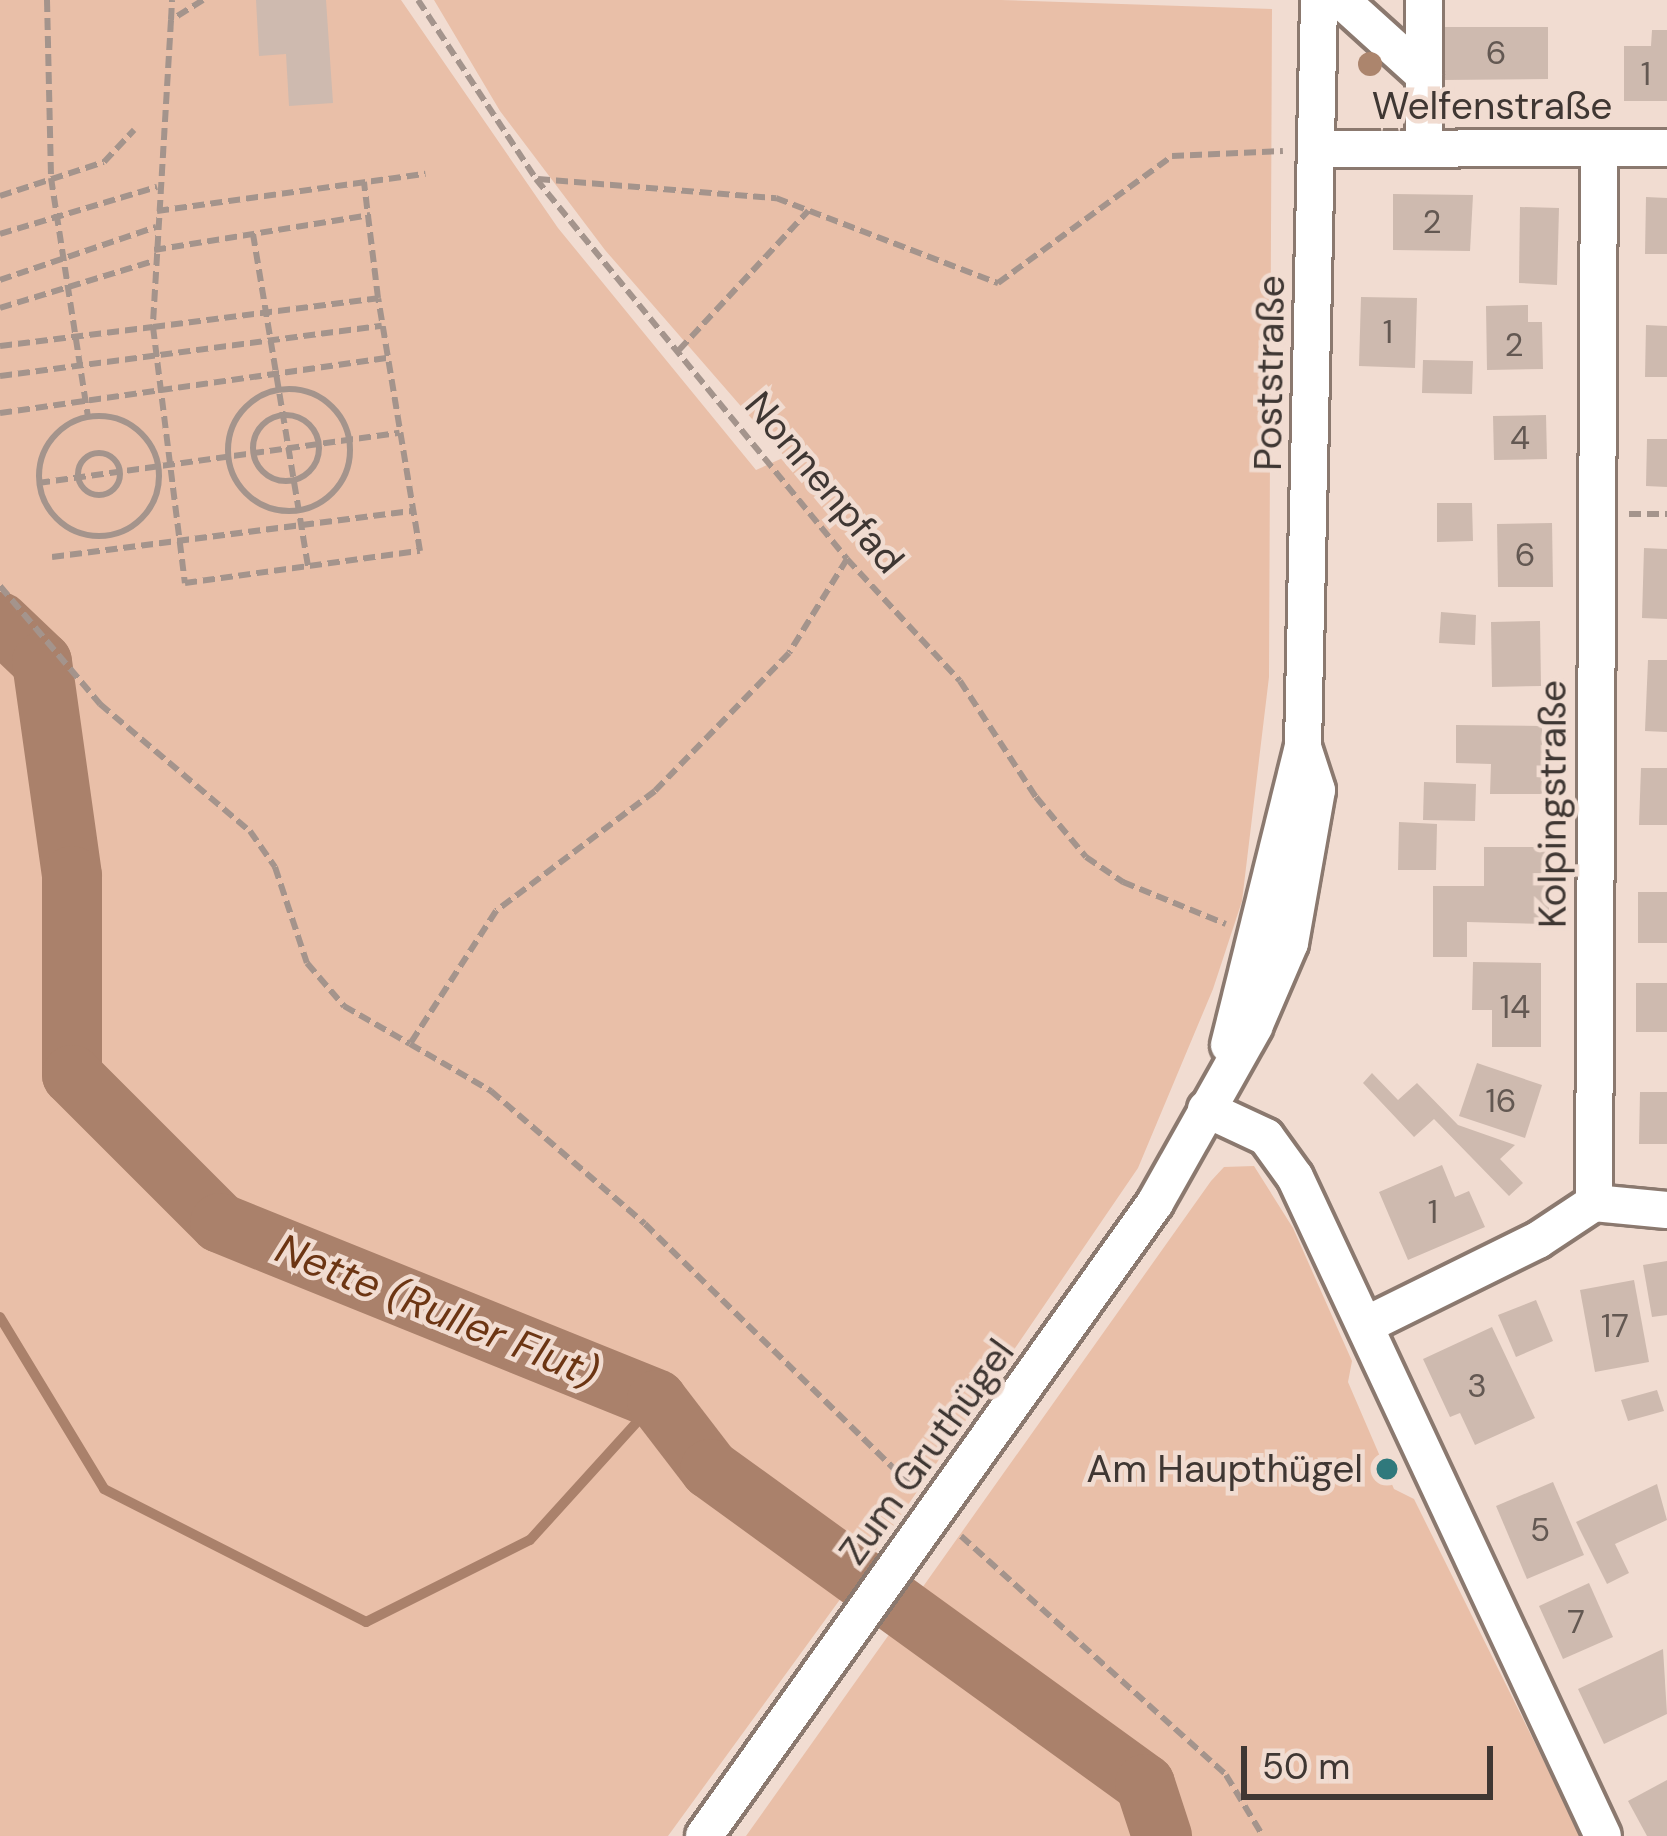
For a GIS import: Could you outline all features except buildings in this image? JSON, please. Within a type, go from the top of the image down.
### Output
[{"type":"street","name":"Poststraße","points":[[1206,1109],[1226,1066],[1254,1027],[1290,943],[1315,824],[1317,790],[1304,747],[1318,0]]},
{"type":"street","points":[[1341,0],[1424,75]]},
{"type":"street","points":[[1424,0],[1424,147]]},
{"type":"street","name":"Kolpingstraße","points":[[1594,1202],[1599,148]]},
{"type":"street","name":"Welfenstraße","points":[[1316,149],[1667,148]]},
{"type":"street","points":[[1206,1109],[1266,1137],[1281,1154],[1368,1324],[1604,1836]]},
{"type":"street","name":"Zum Gruthügel","points":[[704,1836],[1155,1203],[1206,1109]]},
{"type":"street","points":[[1368,1324],[1538,1240],[1594,1202],[1667,1210]]},
{"type":"path","points":[[47,0],[51,178],[88,416]]},
{"type":"path","points":[[172,0],[153,327],[185,583],[420,551],[382,326],[364,182]]},
{"type":"path","points":[[171,20],[203,0]]},
{"type":"path","name":"Nonnenpfad","points":[[418,0],[536,179],[847,560],[960,680],[1036,797],[1086,857],[1123,882],[1245,931]]},
{"type":"path","points":[[0,196],[104,162],[134,130]]},
{"type":"path","points":[[536,179],[776,198],[998,283],[1172,156],[1316,149]]},
{"type":"path","points":[[157,212],[425,174]]},
{"type":"path","points":[[0,234],[159,186]]},
{"type":"path","points":[[679,350],[808,211]]},
{"type":"path","points":[[154,250],[370,215]]},
{"type":"path","points":[[0,280],[156,227]]},
{"type":"path","points":[[253,234],[308,566]]},
{"type":"path","points":[[0,308],[154,261]]},
{"type":"path","points":[[0,346],[378,298]]},
{"type":"path","points":[[0,376],[382,326]]},
{"type":"path","points":[[0,413],[388,358]]},
{"type":"path","points":[[279,389],[325,400],[350,440],[336,490],[299,510],[249,496],[228,456],[240,414],[279,389]]},
{"type":"path","points":[[88,416],[132,425],[158,466],[147,514],[113,536],[92,537],[56,519],[38,483],[46,445],[88,416]]},
{"type":"path","points":[[283,416],[310,425],[319,445],[315,465],[294,481],[268,476],[254,453],[260,428],[283,416]]},
{"type":"path","points":[[38,483],[400,433]]},
{"type":"path","points":[[93,454],[113,459],[120,471],[118,484],[101,495],[88,493],[78,476],[93,454]]},
{"type":"path","points":[[52,556],[413,511]]},
{"type":"path","points":[[410,1044],[496,911],[655,791],[789,653],[847,560]]},
{"type":"path","points":[[0,586],[100,704],[250,831],[275,868],[308,963],[344,1006],[490,1091],[645,1224],[938,1510],[1226,1775],[1263,1836]]},
{"type":"shaded area","points":[[0,0],[401,0],[558,228],[756,470],[785,457],[605,250],[500,111],[434,0],[1001,0],[1272,9],[1269,677],[1242,901],[1213,989],[1138,1168],[897,1521],[668,1836],[0,1836]]},
{"type":"shaded area","points":[[1254,1166],[1293,1228],[1352,1361],[1348,1382],[1394,1489],[1414,1499],[1581,1836],[746,1836],[1211,1181],[1224,1167]]},
{"type":"waterway","name":"Nette (Ruller Flut)","points":[[0,622],[42,662],[72,876],[72,1075],[220,1223],[657,1400],[710,1469],[1145,1784],[1162,1836]]},
{"type":"waterway","points":[[0,1317],[104,1489],[366,1622],[530,1540],[657,1400]]},
{"type":"place","name":"Am Haupthügel","points":[[1387,1469]]}]
